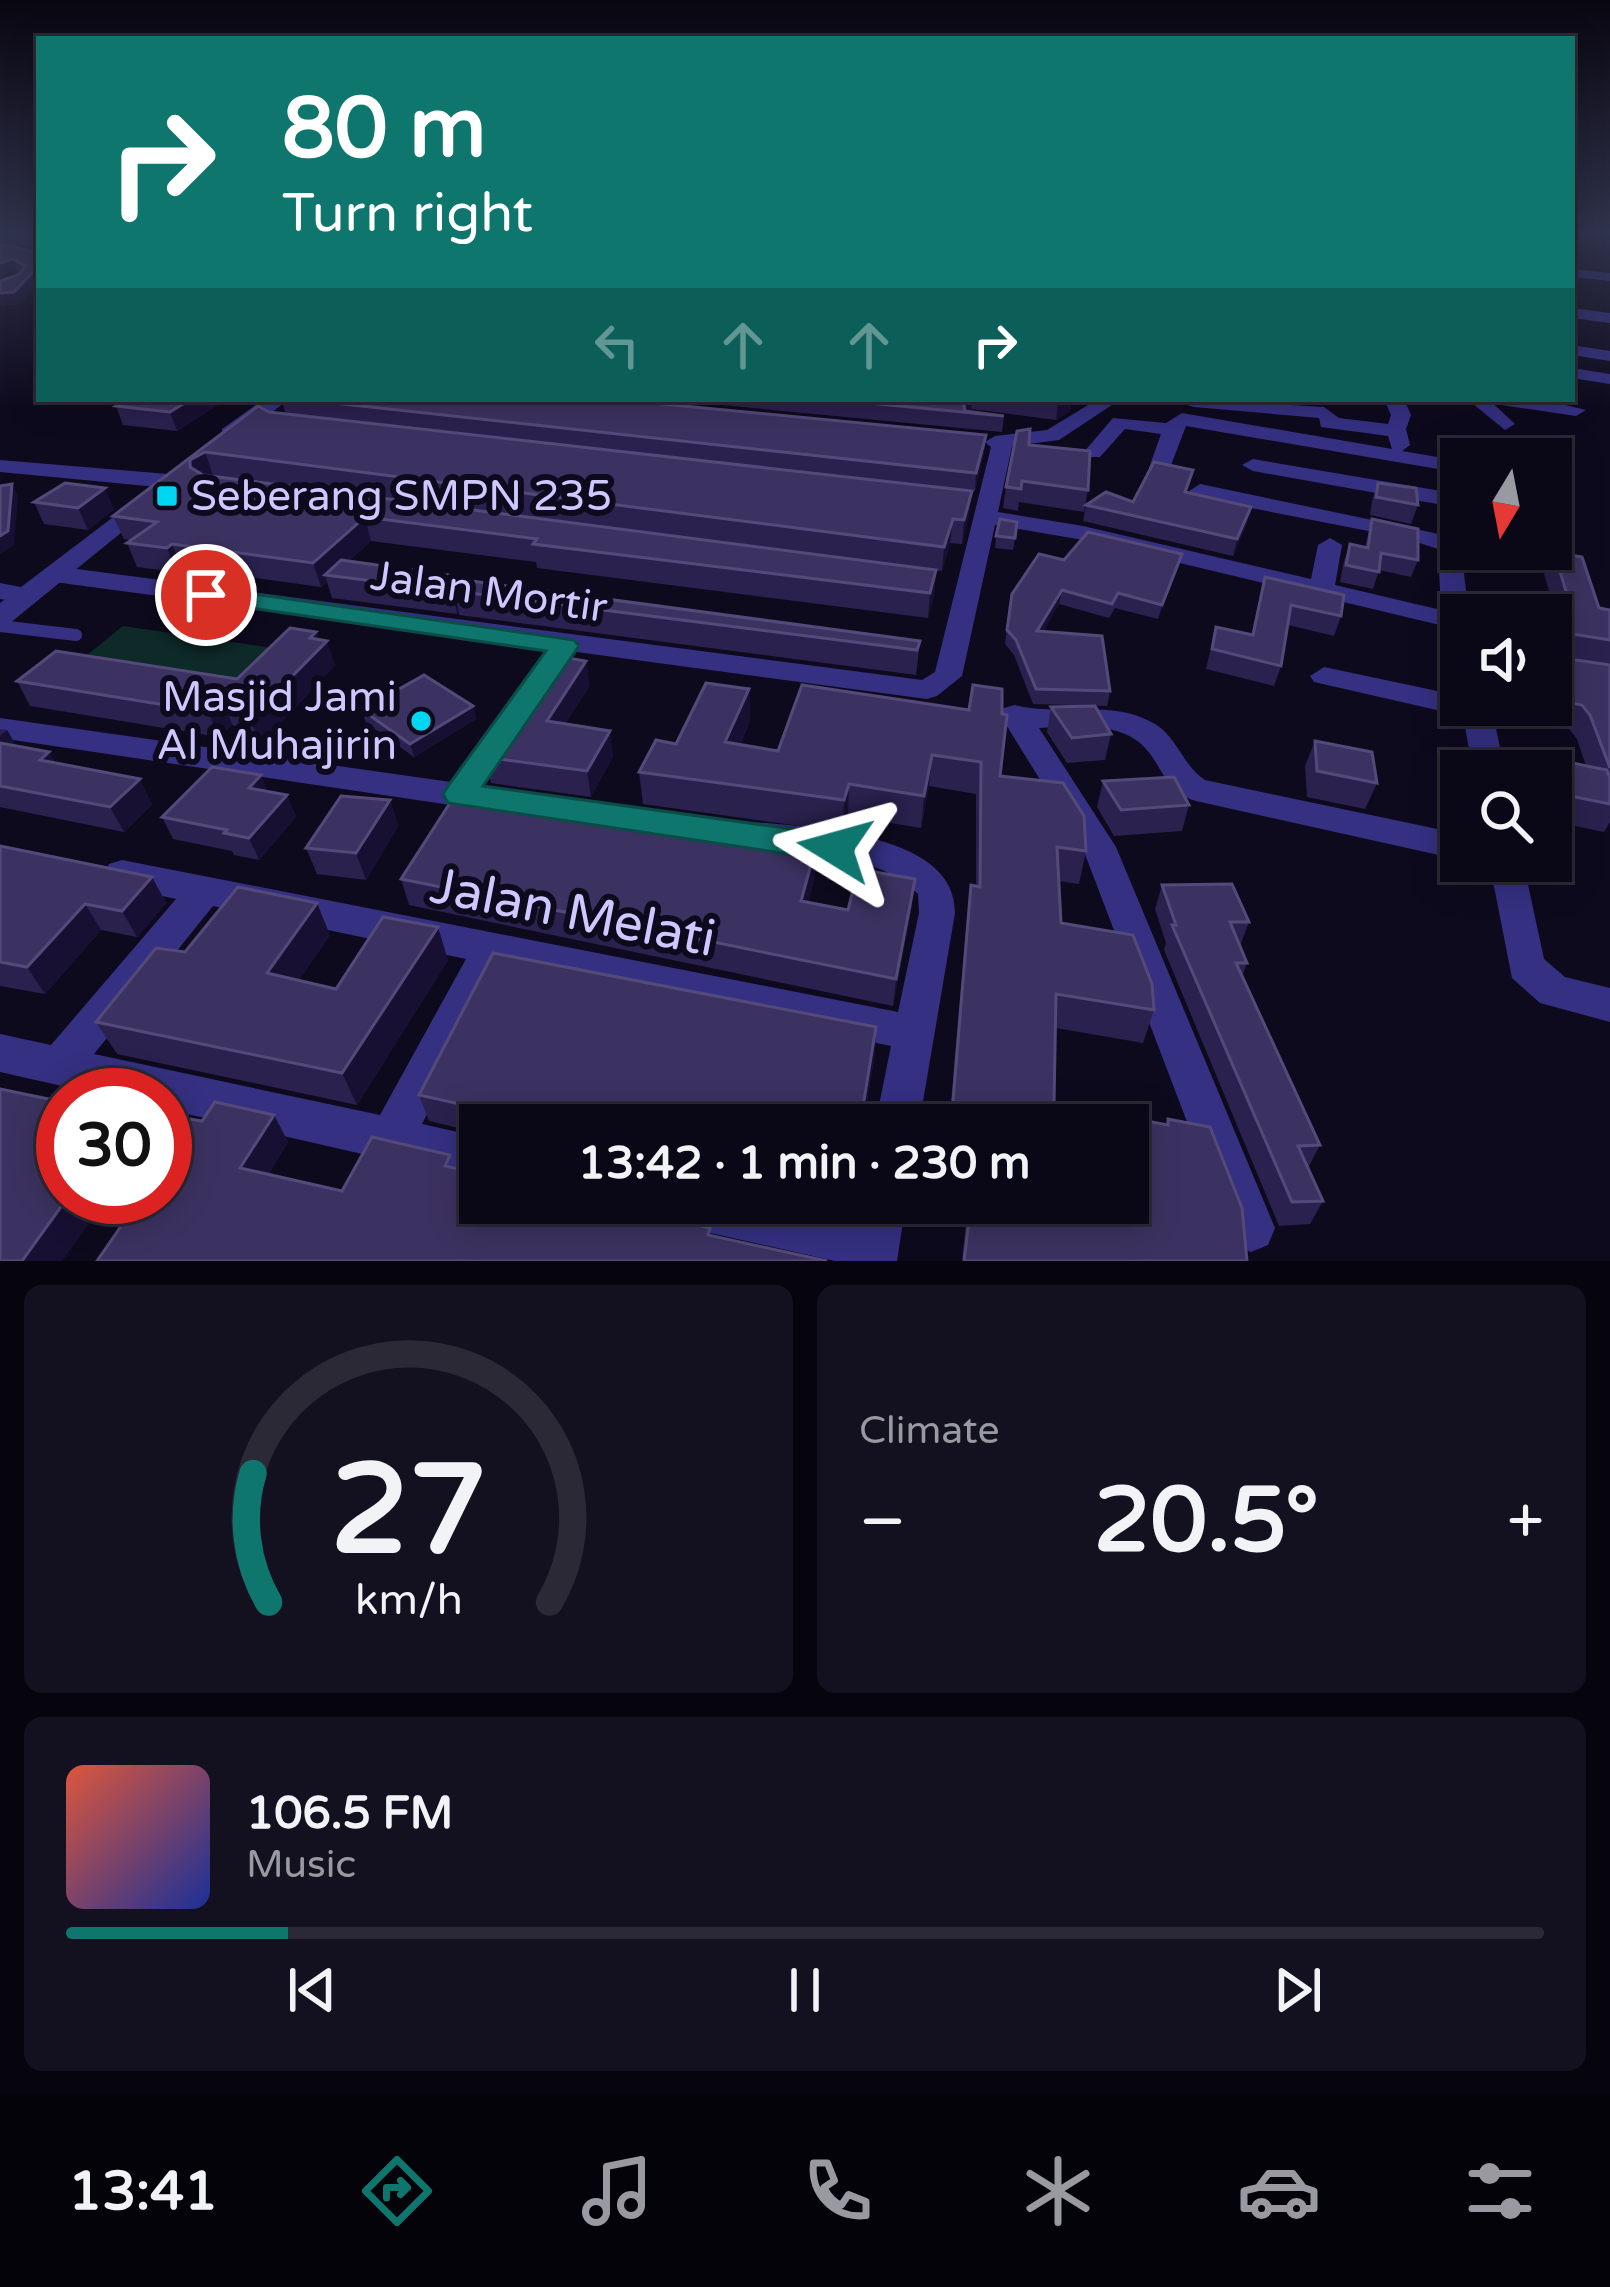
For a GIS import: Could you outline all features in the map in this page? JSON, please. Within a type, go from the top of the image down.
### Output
[{"type":"street","points":[[1575,314],[1610,318]]},
{"type":"street","points":[[1575,350],[1610,356]]},
{"type":"street","points":[[1575,373],[1610,379]]},
{"type":"street","points":[[216,445],[274,402]]},
{"type":"street","points":[[1056,433],[1107,402]]},
{"type":"street","points":[[1395,402],[1401,415],[1396,431],[1402,455]]},
{"type":"street","points":[[1480,402],[1505,424]]},
{"type":"street","points":[[1522,402],[1576,410]]},
{"type":"street","points":[[1185,412],[1440,463]]},
{"type":"street","points":[[1160,468],[1185,412]]},
{"type":"street","points":[[1396,431],[1328,423],[1324,413],[1185,412],[1120,422],[1093,450],[1056,433],[991,435],[976,507],[1321,590],[1440,626]]},
{"type":"street","points":[[1253,465],[1440,491]]},
{"type":"street","points":[[0,466],[176,475]]},
{"type":"street","points":[[0,617],[14,593],[54,574],[176,475]]},
{"type":"street","points":[[1200,491],[1440,542]]},
{"type":"street","name":"Jalan Mortir","points":[[54,574],[913,691],[940,686],[948,676],[955,586],[976,507]]},
{"type":"street","points":[[1321,590],[1330,545]]},
{"type":"street","points":[[460,794],[565,646]]},
{"type":"street","points":[[1324,676],[1440,700]]},
{"type":"street","points":[[1251,1228],[1099,847],[1016,716],[1126,723],[1154,739],[1178,779],[1196,790],[1440,842]]},
{"type":"street","points":[[0,728],[882,855],[916,869],[937,894],[901,1104]]},
{"type":"street","name":"Jalan Melati","points":[[91,867],[914,1033]]},
{"type":"street","points":[[1510,882],[1526,967],[1554,991],[1610,1005]]},
{"type":"street","points":[[59,1066],[205,890]]},
{"type":"street","points":[[391,1139],[492,948]]},
{"type":"street","points":[[0,1052],[459,1154]]},
{"type":"street","points":[[801,1224],[877,1237]]},
{"type":"lane","points":[[0,626],[76,635]]},
{"type":"green space","points":[[123,626],[286,650],[241,694],[71,668]]},
{"type":"building","points":[[123,402],[186,402],[170,412],[116,406]]},
{"type":"building","points":[[325,402],[642,402],[986,435],[976,473]]},
{"type":"building","points":[[858,402],[964,402],[965,411],[1004,416]]},
{"type":"building","points":[[258,406],[269,412],[972,491],[964,520],[953,519],[944,547],[205,452],[190,460],[190,467],[203,475],[936,570],[930,593],[533,544],[537,539],[365,517],[313,563],[172,544],[167,548],[127,543],[157,522],[113,516]]},
{"type":"building","points":[[1030,429],[1029,445],[1090,451],[1088,490],[1022,481],[1021,489],[1006,487],[1017,431]]},
{"type":"building","points":[[1154,462],[1193,470],[1185,492],[1251,507],[1237,539],[1086,505],[1106,492],[1133,502]]},
{"type":"building","points":[[65,483],[105,488],[78,508],[34,502]]},
{"type":"building","points":[[1378,483],[1416,488],[1418,505],[1376,497]]},
{"type":"building","points":[[12,484],[8,531],[0,536],[0,486]]},
{"type":"building","points":[[1000,519],[1017,522],[1015,538],[996,536]]},
{"type":"building","points":[[1372,519],[1418,529],[1418,560],[1381,553],[1379,572],[1346,565],[1350,544],[1368,548]]},
{"type":"building","points":[[1088,532],[1182,554],[1162,605],[1118,593],[1112,604],[1062,590],[1037,631],[1102,636],[1110,691],[1036,689],[1016,640],[1007,630],[1012,594],[1039,554],[1064,560]]},
{"type":"building","points":[[1572,555],[1582,557],[1599,608],[1610,610],[1610,640],[1572,634],[1572,594],[1567,594],[1560,570],[1572,570]]},
{"type":"building","points":[[341,560],[464,577],[452,591],[325,575]]},
{"type":"building","points":[[1265,577],[1344,595],[1341,616],[1291,605],[1281,666],[1212,649],[1216,627],[1253,635]]},
{"type":"building","points":[[464,580],[920,641],[917,650],[454,591]]},
{"type":"building","points":[[290,628],[316,632],[310,638],[327,641],[250,719],[240,717],[222,699],[208,712],[17,681],[56,651],[237,679]]},
{"type":"building","points":[[556,656],[586,661],[547,721],[610,731],[587,771],[485,757]]},
{"type":"building","points":[[1572,659],[1610,665],[1610,768],[1590,715],[1582,705],[1572,703]]},
{"type":"building","name":"Masjid Jami Al Muhajirin","points":[[424,675],[473,706],[410,744],[362,710]]},
{"type":"building","points":[[706,683],[749,689],[725,742],[778,751],[802,685],[969,710],[973,685],[1002,689],[1002,714],[1007,715],[1000,776],[1063,783],[1084,816],[1086,851],[1057,847],[1061,923],[1133,935],[1152,984],[1154,1010],[1056,994],[1054,1104],[953,1104],[971,885],[980,887],[981,762],[932,755],[924,796],[849,784],[844,800],[639,772],[656,740],[676,744]]},
{"type":"building","points":[[1095,706],[1111,734],[1072,738],[1051,707]]},
{"type":"building","points":[[1315,741],[1372,752],[1377,783],[1317,771]]},
{"type":"building","points":[[0,743],[49,752],[40,760],[140,779],[110,807],[0,786]]},
{"type":"building","points":[[1572,763],[1607,770],[1610,804],[1572,796]]},
{"type":"building","points":[[212,767],[261,775],[249,788],[287,795],[249,838],[162,817]]},
{"type":"building","points":[[1174,777],[1189,805],[1121,810],[1103,781]]},
{"type":"building","points":[[461,786],[569,802],[565,810],[619,819],[624,809],[762,829],[758,841],[815,850],[801,901],[848,910],[858,869],[915,879],[896,979],[401,879]]},
{"type":"building","points":[[341,796],[390,800],[356,853],[306,848]]},
{"type":"building","points":[[0,846],[152,877],[122,911],[85,904],[27,967],[0,962]]},
{"type":"building","points":[[1232,884],[1249,922],[1230,922],[1247,963],[1236,963],[1320,1145],[1298,1146],[1323,1201],[1292,1202],[1172,925],[1176,925],[1162,885]]},
{"type":"building","points":[[238,887],[317,903],[267,973],[336,989],[383,917],[438,927],[342,1073],[96,1022],[156,948],[185,952]]},
{"type":"building","points":[[493,953],[876,1027],[863,1104],[460,1104],[419,1095]]},
{"type":"building","points":[[0,1089],[36,1096],[36,1224],[49,1224],[22,1261],[0,1261]]},
{"type":"building","points":[[215,1102],[274,1115],[240,1168],[342,1191],[372,1137],[450,1155],[445,1166],[459,1169],[459,1224],[693,1224],[710,1228],[708,1235],[827,1261],[97,1261],[123,1224],[192,1224],[192,1119],[202,1121]]},
{"type":"building","points":[[1168,1119],[1210,1127],[1242,1208],[1247,1261],[964,1261],[968,1224],[1149,1224],[1149,1122],[1168,1125]]},
{"type":"place","name":"Seberang SMPN 235","points":[[167,496]]},
{"type":"place","name":"Masjid Jami Al Muhajirin","points":[[421,721]]},
{"type":"route","points":[[206,595],[565,646],[460,794],[835,848]]}]
